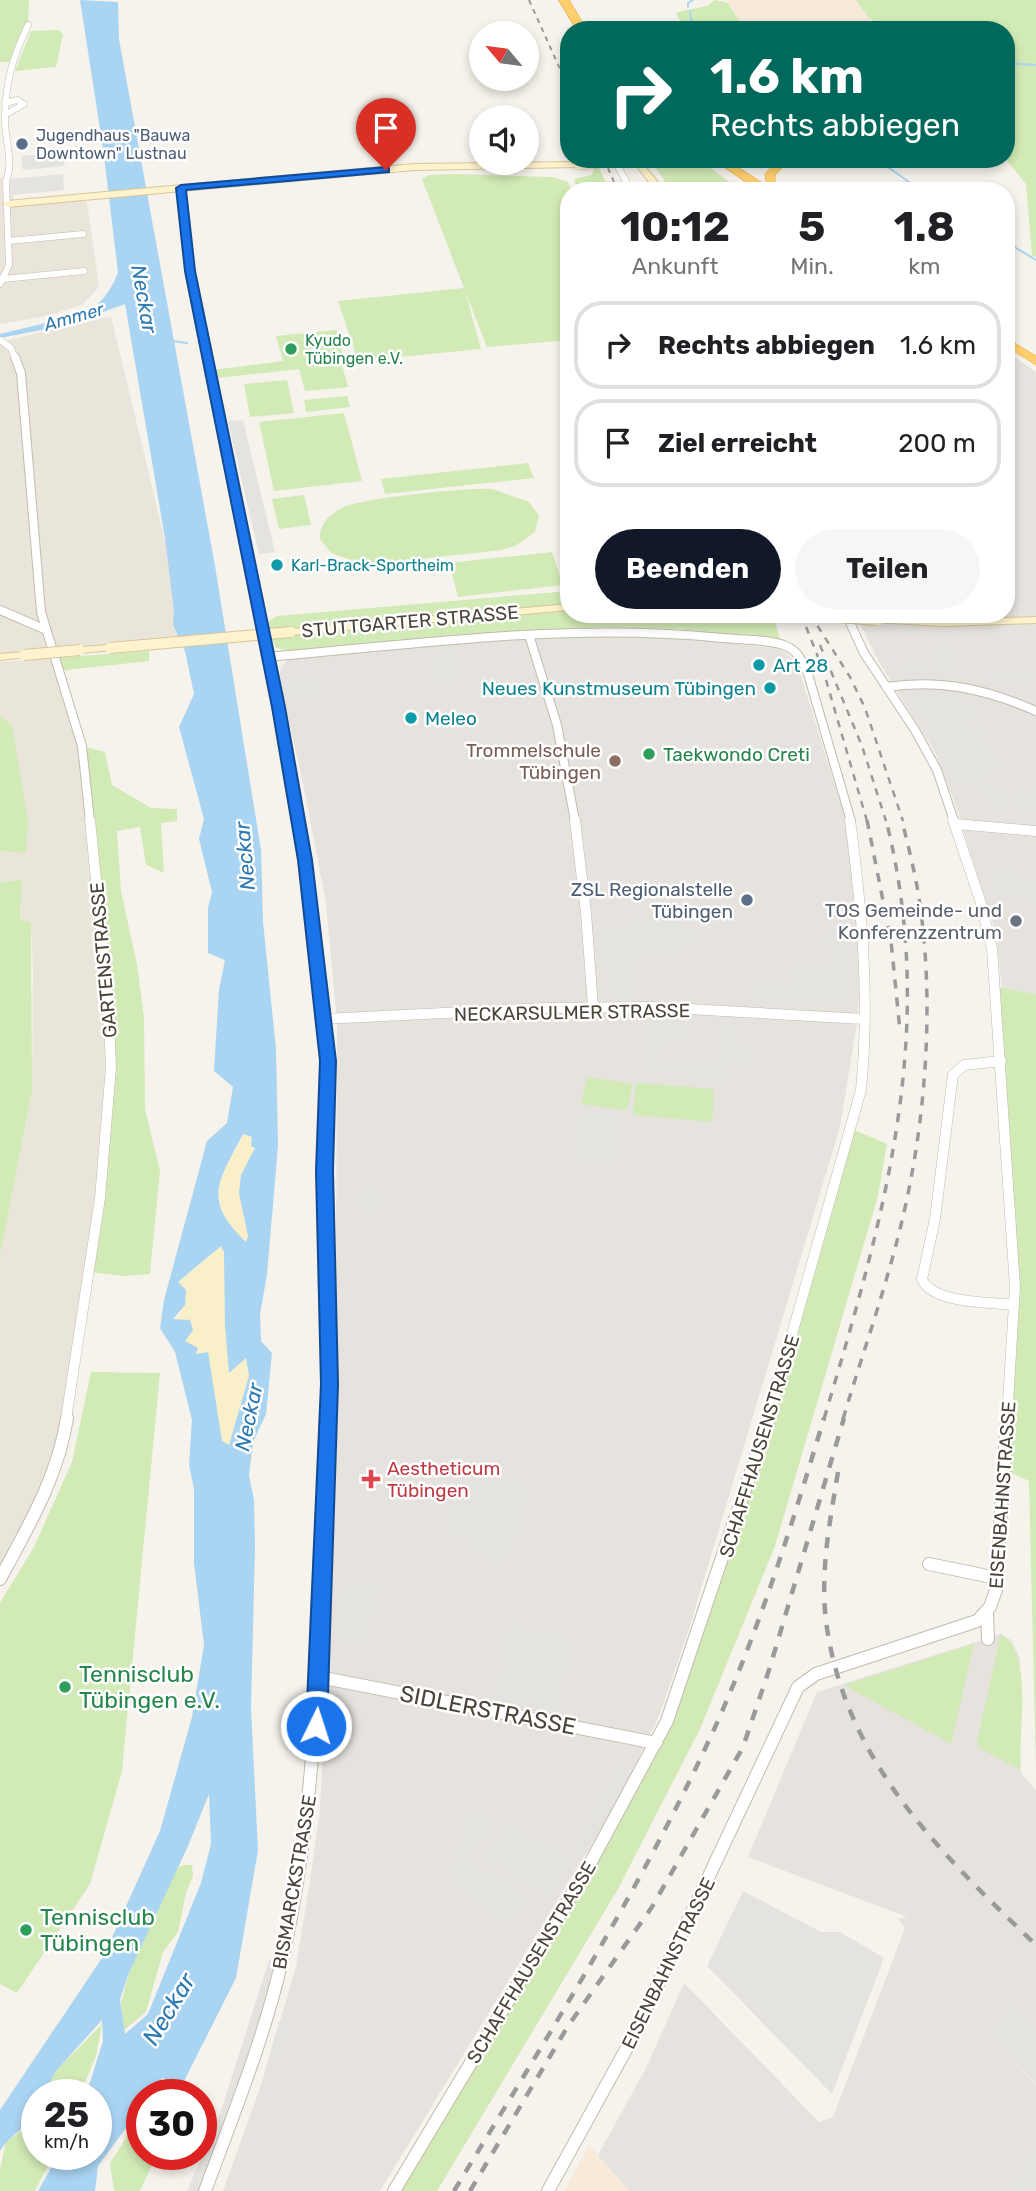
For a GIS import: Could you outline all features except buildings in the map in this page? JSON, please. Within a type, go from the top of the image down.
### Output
[{"type":"highway","points":[[553,0],[566,21]]},
{"type":"highway","points":[[564,0],[577,21]]},
{"type":"highway","points":[[717,168],[736,182]]},
{"type":"highway","points":[[732,168],[753,182]]},
{"type":"highway","points":[[1015,337],[1036,351]]},
{"type":"highway","points":[[1015,347],[1036,361]]},
{"type":"street","points":[[28,25],[12,62],[5,103],[10,172],[4,178],[4,204],[9,260],[1,282],[84,271]]},
{"type":"street","points":[[5,103],[17,100],[24,104],[5,115]]},
{"type":"street","points":[[4,204],[425,166],[560,165]]},
{"type":"street","points":[[640,168],[654,182]]},
{"type":"street","name":"BISMARCKSTRASSE","points":[[181,188],[190,271],[305,860],[328,1061],[324,1171],[330,1384],[324,1491],[324,1587],[319,1677],[304,1839],[282,1961],[245,2083],[205,2191]]},
{"type":"street","points":[[9,241],[83,234]]},
{"type":"street","points":[[0,261],[9,260]]},
{"type":"street","name":"GARTENSTRASSE","points":[[0,1579],[42,1502],[63,1441],[100,1198],[110,1091],[108,999],[82,746],[44,629],[21,373],[11,348],[1,344]]},
{"type":"street","name":"STUTTGARTER STRASSE","points":[[0,657],[560,608]]},
{"type":"street","points":[[0,610],[44,629]]},
{"type":"street","points":[[1015,613],[1036,611]]},
{"type":"street","points":[[1015,621],[1036,620]]},
{"type":"street","name":"EISENBAHNSTRASSE","points":[[548,2191],[645,2012],[798,1687],[816,1674],[977,1621],[993,1603],[998,1578],[1014,1305],[1001,1061],[989,933],[956,824],[930,756],[864,653],[850,623]]},
{"type":"street","name":"SCHAFFHAUSENSTRASSE","points":[[394,2191],[551,1931],[656,1743],[682,1681],[773,1405],[835,1195],[861,1090],[865,1051],[864,925],[850,817],[808,674],[799,654],[784,645],[681,634],[614,632],[529,635]]},
{"type":"street","points":[[267,657],[529,635],[557,734],[573,805],[589,933],[593,1007]]},
{"type":"street","points":[[886,687],[932,682],[963,684],[1003,696],[1036,711]]},
{"type":"street","points":[[956,824],[1036,831]]},
{"type":"street","name":"NECKARSULMER STRASSE","points":[[323,1019],[593,1007],[654,1007],[863,1019]]},
{"type":"street","points":[[1001,1061],[964,1065],[953,1075],[935,1219],[922,1279],[926,1287],[944,1297],[1014,1305]]},
{"type":"street","points":[[929,1564],[998,1578]]},
{"type":"street","points":[[986,1612],[988,1639]]},
{"type":"street","name":"SIDLERSTRASSE","points":[[319,1677],[656,1743]]},
{"type":"shaded area","points":[[727,0],[856,0],[874,21],[740,21]]},
{"type":"shaded area","points":[[63,152],[65,166],[23,170],[21,156]]},
{"type":"shaded area","points":[[63,174],[64,190],[11,195],[10,179]]},
{"type":"shaded area","points":[[8,177],[14,203],[85,199],[99,287],[82,305],[46,316],[0,324],[0,284],[3,271],[0,275],[0,178]]},
{"type":"shaded area","points":[[111,316],[188,637],[0,655],[0,342]]},
{"type":"shaded area","points":[[1015,357],[1036,372],[1036,994],[1002,988],[996,934],[954,801],[935,752],[880,664],[860,623],[1015,623]]},
{"type":"shaded area","points":[[243,420],[275,552],[259,554],[228,421]]},
{"type":"shaded area","points":[[544,636],[660,636],[774,648],[784,651],[793,659],[801,676],[845,818],[862,961],[857,1024],[840,1127],[688,1632],[659,1716],[612,1811],[380,2191],[223,2191],[260,2088],[296,1967],[320,1809],[335,1507],[337,1021],[326,903],[279,677],[281,667],[297,656]]},
{"type":"shaded area","points":[[455,646],[464,685],[434,688],[425,654],[439,648]]},
{"type":"shaded area","points":[[951,646],[961,676],[937,674],[928,647]]},
{"type":"shaded area","points":[[54,658],[79,733],[108,999],[109,1114],[63,1441],[0,1579],[0,1256],[32,1091],[33,971],[31,924],[20,919],[22,880],[0,882],[0,851],[26,852],[12,725],[0,716],[0,662]]},
{"type":"shaded area","points":[[928,661],[933,672],[923,673],[927,682],[915,683],[912,677],[895,669],[894,662]]},
{"type":"shaded area","points":[[1036,667],[1036,679],[996,683],[990,672]]},
{"type":"shaded area","points":[[321,673],[326,695],[286,700],[281,679]]},
{"type":"shaded area","points":[[929,687],[987,707],[973,725],[989,731],[988,738],[996,738],[997,749],[990,749],[995,758],[1011,762],[980,786],[956,791],[930,737],[903,695],[914,689]]},
{"type":"shaded area","points":[[1036,778],[1036,807],[1032,810],[996,808],[967,791],[987,783],[1012,796],[1008,800],[1014,802],[1017,800],[1012,798]]},
{"type":"shaded area","points":[[986,869],[1036,875],[1036,904],[995,900]]},
{"type":"shaded area","points":[[630,915],[697,923],[696,930],[734,935],[736,929],[849,930],[851,1007],[749,1005],[749,980],[786,981],[786,963],[831,966],[827,943],[696,938],[695,950],[680,949],[679,957],[640,955],[636,1002],[606,998],[602,989],[598,923],[628,926]]},
{"type":"shaded area","points":[[646,1014],[740,1019],[741,1043],[753,1044],[754,1064],[733,1063],[734,1083],[650,1076],[645,1062]],"holes":[[[689,1027],[720,1031],[716,1063],[662,1060],[662,1045],[687,1043]]]},
{"type":"shaded area","points":[[578,1109],[621,1113],[615,1166],[571,1162]]},
{"type":"shaded area","points":[[376,1177],[383,1178],[384,1213],[376,1214],[375,1218],[365,1218],[364,1214],[357,1214],[356,1189],[364,1188]]},
{"type":"shaded area","points":[[475,1467],[521,1477],[518,1487],[532,1490],[514,1553],[506,1552],[502,1562],[467,1556],[470,1543],[448,1538],[449,1533],[439,1531],[458,1473],[472,1476]]},
{"type":"shaded area","points":[[387,1580],[367,1644],[334,1647],[337,1582]]},
{"type":"shaded area","points":[[507,1623],[575,1636],[559,1714],[489,1701]]},
{"type":"shaded area","points":[[1001,1634],[1011,1640],[1020,1658],[1020,1766],[1022,1774],[1036,1790],[1036,2041],[983,2033],[1036,2085],[1036,2149],[1000,2191],[629,2191],[598,2155],[646,2068],[684,1983],[819,2122],[833,2117],[905,1928],[898,1919],[907,1917],[748,1857],[817,1692]]},
{"type":"shaded area","points":[[619,1763],[633,1771],[583,1858],[569,1850]]},
{"type":"shaded area","points":[[464,1811],[496,1818],[489,1845],[480,1843],[475,1861],[532,1894],[512,1927],[447,1887],[452,1878],[446,1874],[457,1844]]},
{"type":"shaded area","points":[[508,1820],[575,1857],[551,1900],[483,1861]]},
{"type":"shaded area","points":[[743,1891],[821,1932],[840,1932],[884,1958],[832,2094],[707,1966]]},
{"type":"shaded area","points":[[269,1960],[282,1961],[217,2155],[219,2117]]},
{"type":"shaded area","points":[[1011,2002],[1036,2026],[1036,2084],[983,2033]]},
{"type":"shaded area","points":[[279,2022],[292,2025],[281,2064],[268,2061]]},
{"type":"shaded area","points":[[589,2145],[598,2155],[629,2191],[564,2191]]},
{"type":"shaded area","points":[[1036,2149],[1036,2191],[1000,2191],[1010,2180]]},
{"type":"shaded area","points":[[196,2170],[212,2170],[205,2191],[187,2191]]},
{"type":"green space","points":[[0,0],[29,0],[28,25],[11,62],[0,62]]},
{"type":"green space","points":[[715,0],[728,3],[739,21],[680,21],[676,14],[707,6]]},
{"type":"green space","points":[[856,0],[1036,0],[1036,257],[1032,255],[1026,184],[1013,168],[1015,21],[874,21]]},
{"type":"green space","points":[[58,30],[63,34],[56,67],[15,71],[31,31]]},
{"type":"green space","points":[[594,168],[599,168],[606,182],[575,182],[574,179],[592,175]]},
{"type":"green space","points":[[656,168],[710,168],[730,182],[665,182]]},
{"type":"green space","points":[[453,174],[552,177],[568,182],[560,182],[560,341],[487,347],[465,291],[481,349],[358,361],[338,301],[464,288],[422,179],[429,175]]},
{"type":"green space","points":[[337,330],[345,364],[216,378],[213,370],[283,361],[276,336]]},
{"type":"green space","points":[[342,365],[348,387],[305,391],[299,369]]},
{"type":"green space","points":[[287,380],[294,413],[250,417],[244,384]]},
{"type":"green space","points":[[347,396],[350,407],[306,412],[304,400]]},
{"type":"green space","points":[[344,413],[362,481],[274,491],[259,422]]},
{"type":"green space","points":[[528,463],[534,478],[385,494],[381,479]]},
{"type":"green space","points":[[493,489],[529,502],[539,516],[535,532],[515,546],[501,550],[357,566],[357,562],[331,553],[320,539],[323,524],[344,507],[417,494]]},
{"type":"green space","points":[[304,495],[311,525],[279,529],[272,499]]},
{"type":"green space","points":[[552,552],[560,576],[560,585],[458,597],[449,563]]},
{"type":"green space","points":[[560,592],[560,623],[775,623],[780,641],[679,629],[601,627],[294,652],[276,648],[267,628],[269,621],[277,616]]},
{"type":"green space","points":[[149,651],[149,661],[58,671],[54,658]]},
{"type":"green space","points":[[0,716],[12,725],[28,822],[26,853],[0,851]]},
{"type":"green space","points":[[82,746],[105,752],[112,785],[151,808],[177,809],[177,821],[161,823],[164,873],[146,865],[140,827],[117,831],[121,891],[137,965],[144,1017],[145,1109],[160,1171],[150,1274],[125,1276],[89,1272],[111,1067]]},
{"type":"green space","points":[[22,880],[20,919],[31,923],[32,1091],[0,1256],[0,882]]},
{"type":"green space","points":[[996,987],[1036,994],[1036,1769],[1029,1481],[1005,1470],[1015,1287]]},
{"type":"green space","points":[[587,1077],[633,1084],[627,1110],[581,1104]]},
{"type":"green space","points":[[636,1083],[714,1089],[712,1122],[633,1115]]},
{"type":"green space","points":[[852,1129],[887,1144],[878,1196],[775,1546],[700,1729],[618,1889],[437,2191],[394,2191],[551,1931],[682,1681]]},
{"type":"green space","name":"Tennisclub Tübingen e.V.","points":[[91,1372],[160,1373],[122,1771],[90,1884],[17,1993],[0,1984],[0,1603],[34,1547],[72,1462]]},
{"type":"green space","points":[[1001,1634],[1011,1644],[1018,1659],[1021,1677],[1021,1770],[981,1749],[977,1742]]},
{"type":"green space","points":[[974,1644],[951,1744],[844,1685]]},
{"type":"green space","points":[[192,1865],[193,1876],[186,1893],[178,1932],[163,1952],[146,2012],[124,2030],[121,2003],[129,1973],[176,1868]]},
{"type":"green space","points":[[102,2024],[96,2056],[87,2079],[52,2079],[56,2071]]},
{"type":"green space","points":[[21,2132],[21,2170],[46,2170],[35,2191],[0,2191],[0,2170],[6,2141]]},
{"type":"green space","points":[[126,2138],[126,2170],[150,2170],[140,2191],[114,2191],[112,2160]]},
{"type":"sand","points":[[244,1134],[253,1137],[251,1145],[255,1148],[239,1193],[248,1236],[246,1243],[232,1228],[219,1202],[222,1178]]},
{"type":"sand","points":[[221,1246],[224,1252],[230,1372],[246,1358],[249,1376],[229,1446],[222,1441],[208,1352],[195,1354],[173,1319],[180,1315],[182,1287],[178,1283]]},
{"type":"water","points":[[80,0],[118,2],[119,39],[215,566],[261,850],[263,922],[276,1049],[278,1145],[267,1275],[260,1314],[261,1341],[272,1353],[266,1414],[253,1442],[249,1475],[254,1500],[251,1709],[258,1850],[236,1978],[185,2079],[126,2079],[126,2128],[112,2147],[112,2079],[91,2079],[103,2041],[102,2020],[52,2079],[21,2079],[21,2129],[0,2151],[0,2110],[104,1955],[160,1831],[192,1717],[204,1645],[194,1563],[194,1489],[189,1465],[192,1420],[175,1352],[160,1328],[164,1300],[207,1141],[227,1123],[233,1087],[214,1071],[219,990],[225,960],[208,953],[208,908],[212,892],[199,839],[204,819],[179,727],[194,694],[185,651],[173,625],[174,611],[165,538],[125,304],[67,325],[0,338],[0,334],[87,313],[101,300],[118,272],[103,148]],"holes":[[[243,1134],[252,1137],[251,1146],[255,1148],[241,1175],[239,1193],[248,1236],[246,1242],[223,1214],[219,1190],[221,1178]],[[221,1246],[224,1252],[229,1373],[246,1358],[249,1376],[229,1445],[222,1441],[208,1352],[196,1354],[198,1348],[185,1341],[193,1330],[190,1320],[173,1319],[185,1305],[186,1290],[178,1282]],[[209,1794],[211,1844],[201,1883],[148,2014],[125,2034],[120,1999],[129,1973]]]},
{"type":"water","points":[[50,2170],[98,2170],[95,2191],[38,2191]]},
{"type":"waterway","points":[[688,7],[688,3],[693,0]]},
{"type":"waterway","points":[[690,11],[693,21]]},
{"type":"waterway","points":[[1015,64],[1036,65]]},
{"type":"waterway","points":[[889,168],[909,182]]},
{"type":"waterway","points":[[1015,247],[1036,260]]},
{"type":"waterway","points":[[172,341],[187,343]]},
{"type":"railway","points":[[529,0],[560,69]]},
{"type":"railway","points":[[608,168],[614,182]]},
{"type":"railway","points":[[805,623],[818,657]]},
{"type":"railway","points":[[816,623],[850,677],[865,708],[903,821]]},
{"type":"railway","points":[[820,645],[862,746],[886,821]]},
{"type":"railway","points":[[826,680],[867,821]]},
{"type":"railway","points":[[867,820],[891,941],[900,1031]]},
{"type":"railway","points":[[824,1419],[884,1196],[897,1123],[905,1049],[907,974],[901,898],[886,820]]},
{"type":"railway","points":[[843,1419],[901,1225],[910,1186],[922,1104],[927,1020],[924,938],[917,888],[902,820]]},
{"type":"railway","points":[[454,2191],[556,2023],[683,1795],[728,1697],[759,1619],[824,1418]]},
{"type":"railway","points":[[470,2191],[568,2026],[652,1907],[743,1747],[770,1667],[844,1418]]},
{"type":"railway","points":[[838,1472],[827,1546],[824,1602],[836,1671],[853,1717],[875,1760],[901,1800],[965,1875],[1036,1945]]},
{"type":"place","name":"Jugendhaus \"Bauwa Downtown\" Lustnau","points":[[22,144]]},
{"type":"place","name":"Kyudo Tübingen e.V.","points":[[291,349]]},
{"type":"place","name":"Karl-Brack-Sportheim","points":[[277,565]]},
{"type":"place","name":"Art 28","points":[[759,665]]},
{"type":"place","name":"Neues Kunstmuseum Tübingen","points":[[770,688]]},
{"type":"place","name":"Meleo","points":[[411,718]]},
{"type":"place","name":"Taekwondo Creti","points":[[649,754]]},
{"type":"place","name":"Trommelschule Tübingen","points":[[615,761]]},
{"type":"place","name":"ZSL Regionalstelle Tübingen","points":[[747,900]]},
{"type":"place","name":"TOS Gemeinde- und Konferenzzentrum","points":[[1016,921]]},
{"type":"place","name":"Aestheticum Tübingen","points":[[371,1479]]},
{"type":"place","name":"Tennisclub Tübingen e.V.","points":[[65,1687]]},
{"type":"place","name":"Tennisclub Tübingen","points":[[26,1930]]},
{"type":"route","points":[[316,1726],[324,1587],[324,1491],[330,1384],[324,1171],[328,1061],[305,860],[278,707],[190,271],[181,188],[386,170]]},
{"type":"water label","name":"Neckar","points":[[144,299]]},
{"type":"water label","name":"Ammer","points":[[74,317]]},
{"type":"water label","name":"Neckar","points":[[245,856]]},
{"type":"water label","name":"Neckar","points":[[249,1417]]},
{"type":"water label","name":"Neckar","points":[[169,2009]]}]
